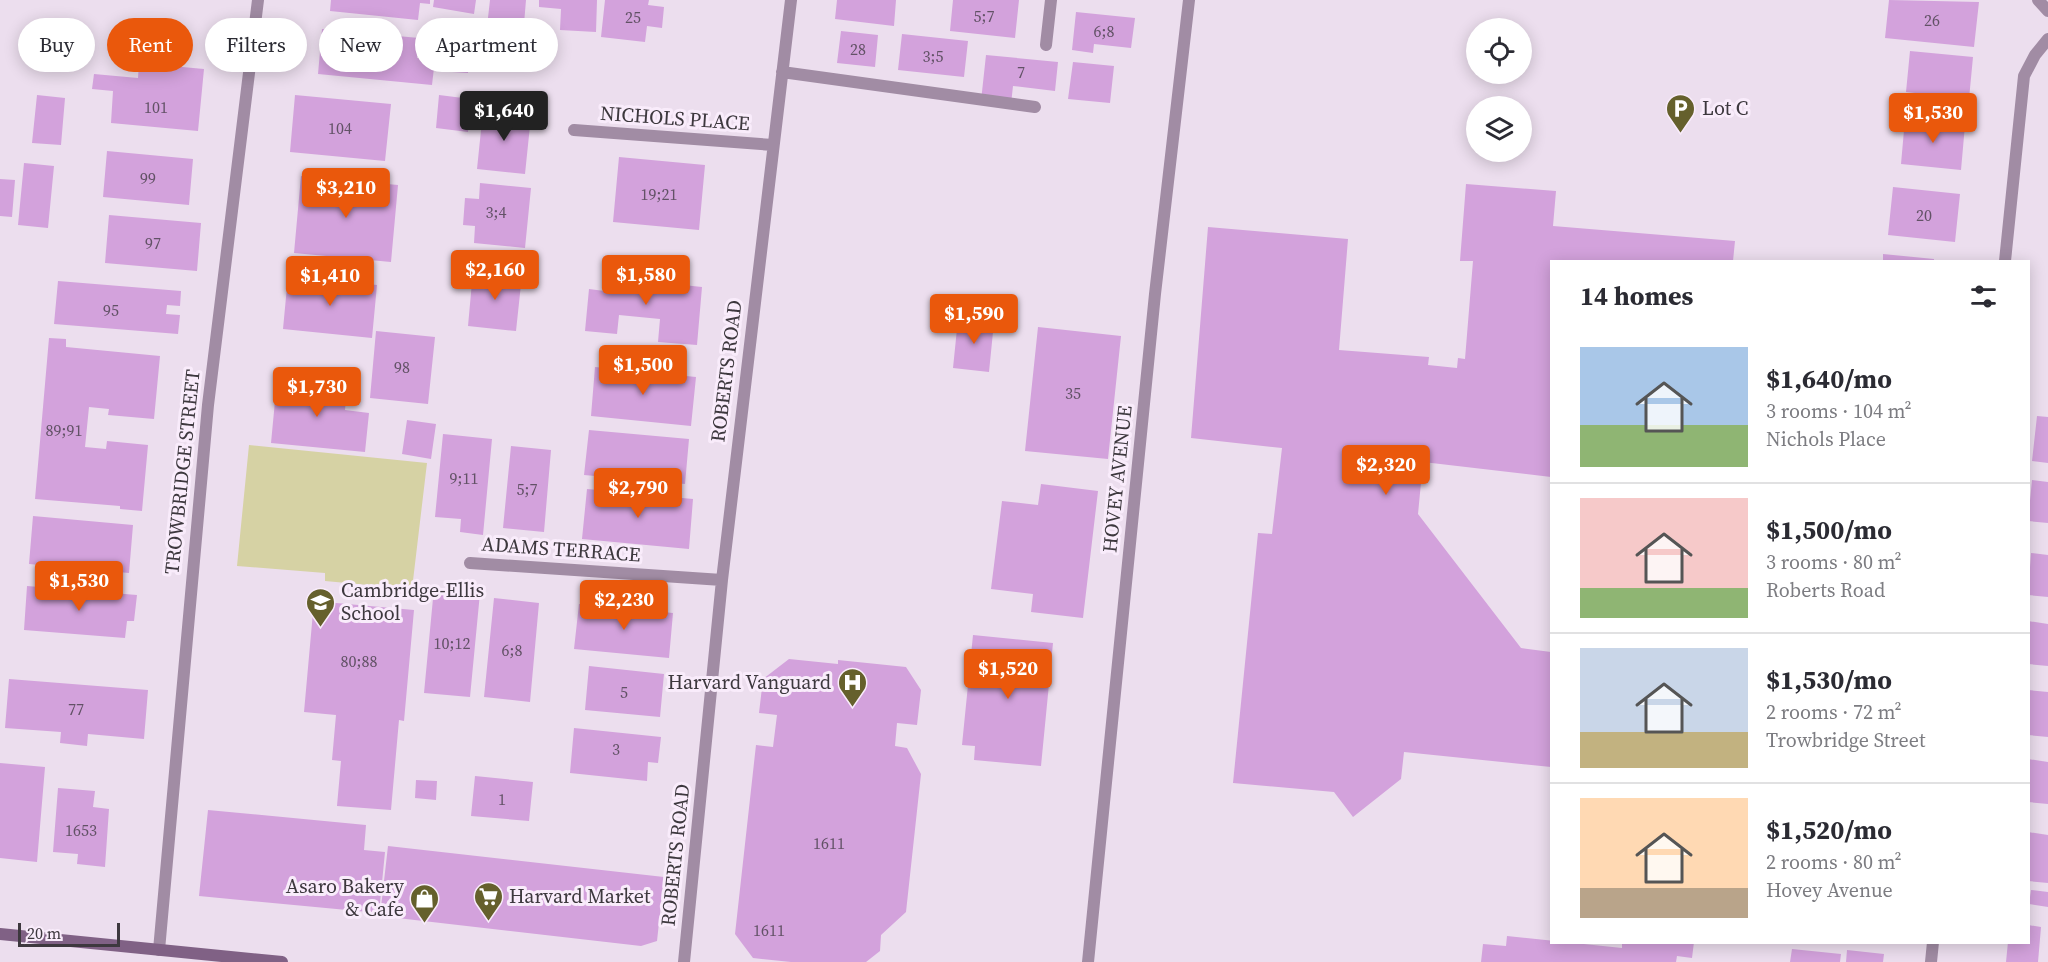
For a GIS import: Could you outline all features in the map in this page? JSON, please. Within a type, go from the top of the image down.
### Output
[{"type":"main road","points":[[0,934],[282,962]]},
{"type":"street","name":"TROWBRIDGE STREET","points":[[159,950],[208,405],[258,0]]},
{"type":"street","name":"ROBERTS ROAD","points":[[684,962],[722,580],[790,0]]},
{"type":"street","points":[[1046,45],[1051,0]]},
{"type":"street","name":"HOVEY AVENUE","points":[[1088,962],[1155,294],[1189,0]]},
{"type":"street","points":[[2038,0],[2048,11]]},
{"type":"street","points":[[2005,260],[2024,76],[2035,55],[2048,39]]},
{"type":"street","points":[[782,72],[1035,107]]},
{"type":"street","name":"NICHOLS PLACE","points":[[574,130],[773,145]]},
{"type":"street","name":"ADAMS TERRACE","points":[[470,563],[722,580]]},
{"type":"street","points":[[1931,962],[1933,944]]},
{"type":"shaded area","points":[[249,445],[427,463],[412,589],[325,581],[325,573],[237,566]]},
{"type":"building","points":[[331,0],[430,0],[430,4],[420,3],[418,18],[415,20],[330,11]]},
{"type":"building","points":[[434,0],[476,0],[474,14],[433,7]]},
{"type":"building","points":[[490,0],[526,0],[524,18],[488,18]]},
{"type":"building","points":[[539,0],[597,0],[596,32],[560,30],[561,9],[539,7]]},
{"type":"building","points":[[605,0],[649,0],[648,5],[664,7],[662,28],[647,26],[645,42],[601,37]]},
{"type":"building","points":[[837,0],[896,0],[894,26],[835,19]]},
{"type":"building","points":[[953,0],[1019,0],[1015,38],[950,31]]},
{"type":"building","points":[[1889,0],[1979,2],[1974,47],[1885,38]]},
{"type":"building","points":[[1076,12],[1135,18],[1131,48],[1094,44],[1093,53],[1072,50]]},
{"type":"building","points":[[841,31],[878,35],[875,67],[837,63]]},
{"type":"building","points":[[902,34],[968,41],[964,77],[898,70]]},
{"type":"building","points":[[403,37],[415,38],[415,72],[434,72],[432,85],[318,74],[319,63],[319,72],[403,72]]},
{"type":"building","points":[[1910,51],[1973,57],[1969,99],[1906,92]]},
{"type":"building","points":[[986,55],[1058,62],[1055,91],[1013,86],[1011,104],[981,101]]},
{"type":"building","points":[[1073,62],[1114,66],[1110,103],[1068,99]]},
{"type":"building","points":[[193,68],[204,69],[198,131],[111,123],[113,91],[92,89],[94,74],[138,78],[138,72],[193,72]]},
{"type":"building","points":[[37,95],[65,98],[61,145],[32,143]]},
{"type":"building","points":[[295,95],[391,104],[385,161],[290,152]]},
{"type":"building","points":[[439,95],[471,99],[468,132],[436,128]]},
{"type":"building","points":[[483,111],[531,116],[525,174],[477,169]]},
{"type":"building","points":[[1905,119],[1965,125],[1961,170],[1901,164]]},
{"type":"building","points":[[107,151],[193,159],[189,205],[103,197]]},
{"type":"building","points":[[619,157],[705,165],[699,230],[613,222]]},
{"type":"building","points":[[24,163],[54,166],[48,228],[18,225]]},
{"type":"building","points":[[301,176],[398,185],[391,262],[294,253]]},
{"type":"building","points":[[0,179],[15,180],[12,217],[0,216]]},
{"type":"building","points":[[480,183],[531,188],[525,248],[474,243],[475,226],[463,225],[465,198],[479,199]]},
{"type":"building","points":[[1466,184],[1556,191],[1553,226],[1735,241],[1733,260],[1550,260],[1550,477],[1423,462],[1418,514],[1521,648],[1550,652],[1550,767],[1404,752],[1401,779],[1353,817],[1334,792],[1233,783],[1258,533],[1272,534],[1282,448],[1191,438],[1208,227],[1348,239],[1339,350],[1429,357],[1428,365],[1457,368],[1458,358],[1465,359],[1473,261],[1460,261]]},
{"type":"building","points":[[1893,187],[1960,194],[1955,242],[1888,235]]},
{"type":"building","points":[[109,215],[201,223],[197,271],[105,263]]},
{"type":"building","points":[[1883,254],[1934,259],[1934,260],[1883,260]]},
{"type":"building","points":[[614,264],[648,268],[646,281],[702,287],[697,345],[658,342],[660,319],[619,315],[617,334],[585,331],[589,289],[612,292]]},
{"type":"building","points":[[473,271],[522,275],[516,331],[468,326]]},
{"type":"building","points":[[288,276],[377,285],[372,338],[283,329]]},
{"type":"building","points":[[58,281],[181,291],[180,306],[167,305],[166,314],[180,315],[178,334],[54,324]]},
{"type":"building","points":[[958,319],[994,322],[989,372],[953,368]]},
{"type":"building","points":[[1038,327],[1121,336],[1108,459],[1025,451]]},
{"type":"building","points":[[376,331],[435,337],[428,404],[370,398]]},
{"type":"building","points":[[49,338],[66,339],[66,347],[160,356],[154,419],[108,415],[109,409],[89,407],[85,447],[106,449],[107,441],[148,445],[142,511],[120,509],[120,506],[35,499]]},
{"type":"building","points":[[595,367],[696,377],[691,426],[591,416]]},
{"type":"building","points":[[277,380],[347,387],[345,410],[369,413],[365,452],[271,443]]},
{"type":"building","points":[[2037,416],[2048,417],[2048,463],[2032,461]]},
{"type":"building","points":[[407,420],[436,424],[431,459],[402,454]]},
{"type":"building","points":[[589,430],[689,439],[685,484],[584,475]]},
{"type":"building","points":[[443,434],[492,439],[483,535],[460,532],[461,519],[435,517]]},
{"type":"building","points":[[511,446],[551,450],[544,532],[503,528]]},
{"type":"building","points":[[2032,480],[2048,482],[2048,523],[2030,521]]},
{"type":"building","points":[[1041,484],[1098,491],[1083,618],[1031,612],[1033,594],[991,589],[1002,501],[1038,505]]},
{"type":"building","points":[[587,489],[693,499],[689,549],[582,539]]},
{"type":"building","points":[[33,516],[133,525],[129,573],[29,564]]},
{"type":"building","points":[[2031,553],[2048,555],[2048,597],[2030,595]]},
{"type":"building","points":[[27,586],[137,595],[134,621],[127,621],[125,638],[24,630]]},
{"type":"building","points":[[434,588],[480,593],[470,697],[424,693]]},
{"type":"building","points":[[494,598],[539,603],[530,702],[484,697]]},
{"type":"building","name":"Cambridge-Ellis School","points":[[314,601],[414,610],[404,721],[399,720],[391,810],[337,806],[341,761],[332,760],[336,715],[304,712]]},
{"type":"building","points":[[579,604],[673,613],[669,658],[574,649]]},
{"type":"building","points":[[2030,621],[2048,624],[2048,666],[2030,664]]},
{"type":"building","points":[[973,635],[1053,643],[1041,766],[974,760],[975,746],[962,745]]},
{"type":"building","points":[[789,659],[838,664],[838,660],[906,667],[921,690],[917,725],[897,723],[895,746],[907,748],[921,774],[906,912],[881,935],[880,951],[866,962],[791,962],[753,958],[735,934],[756,745],[773,747],[777,715],[759,713],[763,679]]},
{"type":"building","points":[[589,666],[664,674],[660,717],[585,710]]},
{"type":"building","points":[[9,679],[148,690],[144,739],[88,734],[87,746],[60,743],[61,732],[5,728]]},
{"type":"building","points":[[2030,690],[2048,692],[2048,737],[2030,735]]},
{"type":"building","points":[[574,728],[661,737],[658,763],[648,762],[647,781],[570,773]]},
{"type":"building","points":[[2030,759],[2048,762],[2048,804],[2030,802]]},
{"type":"building","points":[[0,763],[45,767],[37,862],[0,858]]},
{"type":"building","points":[[475,776],[533,782],[529,821],[471,816]]},
{"type":"building","points":[[416,780],[437,781],[436,800],[415,798]]},
{"type":"building","points":[[58,788],[95,791],[93,807],[109,809],[105,867],[77,864],[78,854],[53,852]]},
{"type":"building","points":[[208,810],[366,825],[364,850],[385,852],[379,913],[199,896]]},
{"type":"building","points":[[2030,832],[2048,835],[2048,883],[2030,881]]},
{"type":"building","points":[[388,846],[664,877],[657,941],[641,946],[380,916]]},
{"type":"building","points":[[2031,890],[2048,892],[2048,907],[2030,904]]},
{"type":"building","points":[[2030,925],[2041,927],[2038,962],[2006,962],[2008,944],[2030,944]]},
{"type":"building","points":[[1507,936],[1550,940],[1550,944],[1584,944],[1622,948],[1622,944],[1694,944],[1692,958],[1677,956],[1676,962],[1481,962],[1483,944],[1506,946]]},
{"type":"building","points":[[1792,949],[1841,954],[1840,962],[1790,962]]},
{"type":"building","points":[[1847,950],[1884,954],[1883,962],[1846,962]]},
{"type":"place","name":"Lot C","points":[[1681,134]]},
{"type":"place","name":"Cambridge-Ellis School","points":[[320,628]]},
{"type":"place","name":"Harvard Vanguard","points":[[852,708]]},
{"type":"place","name":"Harvard Market","points":[[488,922]]},
{"type":"place","name":"Asaro Bakery & Cafe","points":[[425,924]]}]
